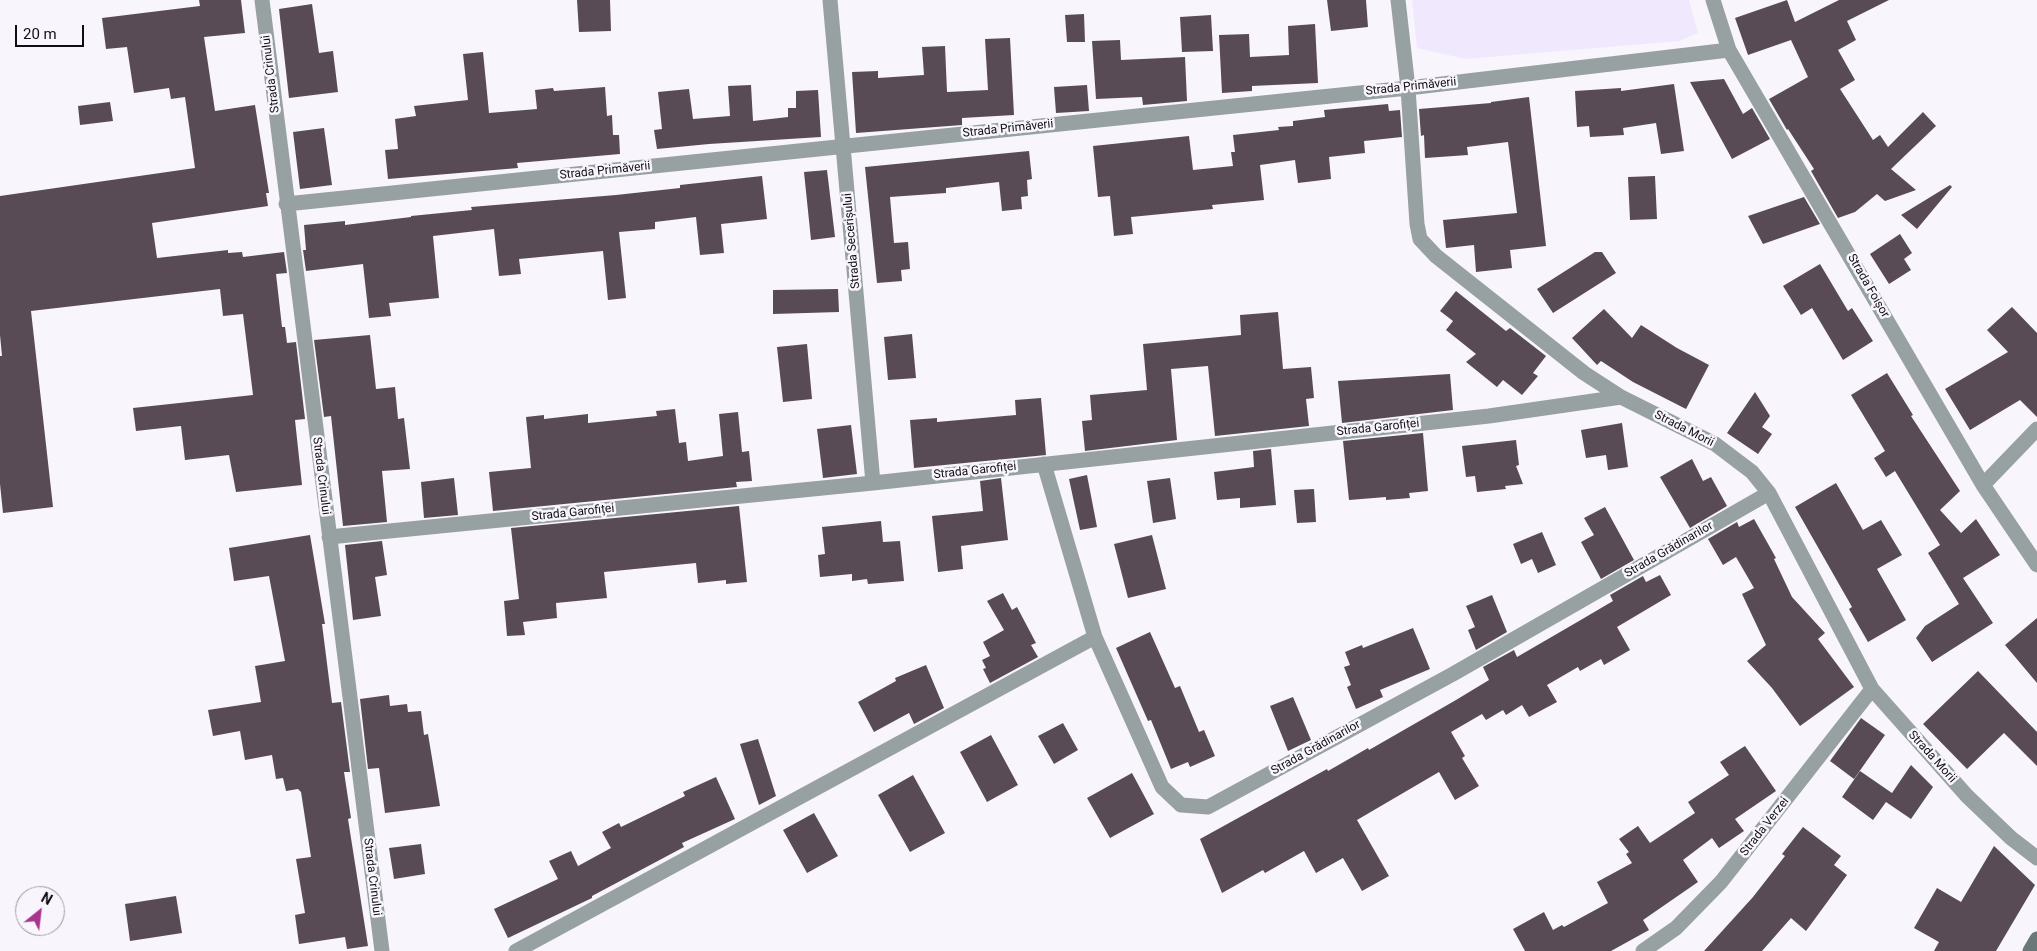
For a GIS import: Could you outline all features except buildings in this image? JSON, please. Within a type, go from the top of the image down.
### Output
[{"type":"street","name":"Strada Crinului","points":[[262,0],[286,204],[382,951]]},
{"type":"street","name":"Strada Secerișului","points":[[830,0],[873,483]]},
{"type":"street","name":"Strada Morii","points":[[1398,0],[1408,88],[1417,224],[1420,239],[1436,256],[1584,373],[1621,397],[1715,444],[1752,472],[1769,493],[1872,689],[1967,796],[2011,838],[2037,858]]},
{"type":"street","name":"Strada Foișor","points":[[1713,0],[1729,50],[1983,485],[2037,565]]},
{"type":"street","name":"Strada Primăverii","points":[[286,204],[1408,88],[1729,50]]},
{"type":"street","name":"Strada Garofiței","points":[[329,537],[873,483],[1489,416],[1621,397]]},
{"type":"street","points":[[1983,485],[2037,429]]},
{"type":"street","name":"Strada Grădinarilor","points":[[1044,464],[1095,637],[1162,787],[1182,805],[1208,807],[1453,674],[1769,493]]},
{"type":"street","points":[[516,951],[1095,637]]},
{"type":"street","name":"Strada Verzei","points":[[1644,951],[1676,928],[1721,882],[1872,689]]},
{"type":"street","points":[[2030,951],[2037,939]]},
{"type":"shaded area","points":[[1412,0],[1689,0],[1698,33],[1679,41],[1466,59],[1417,48]]}]
